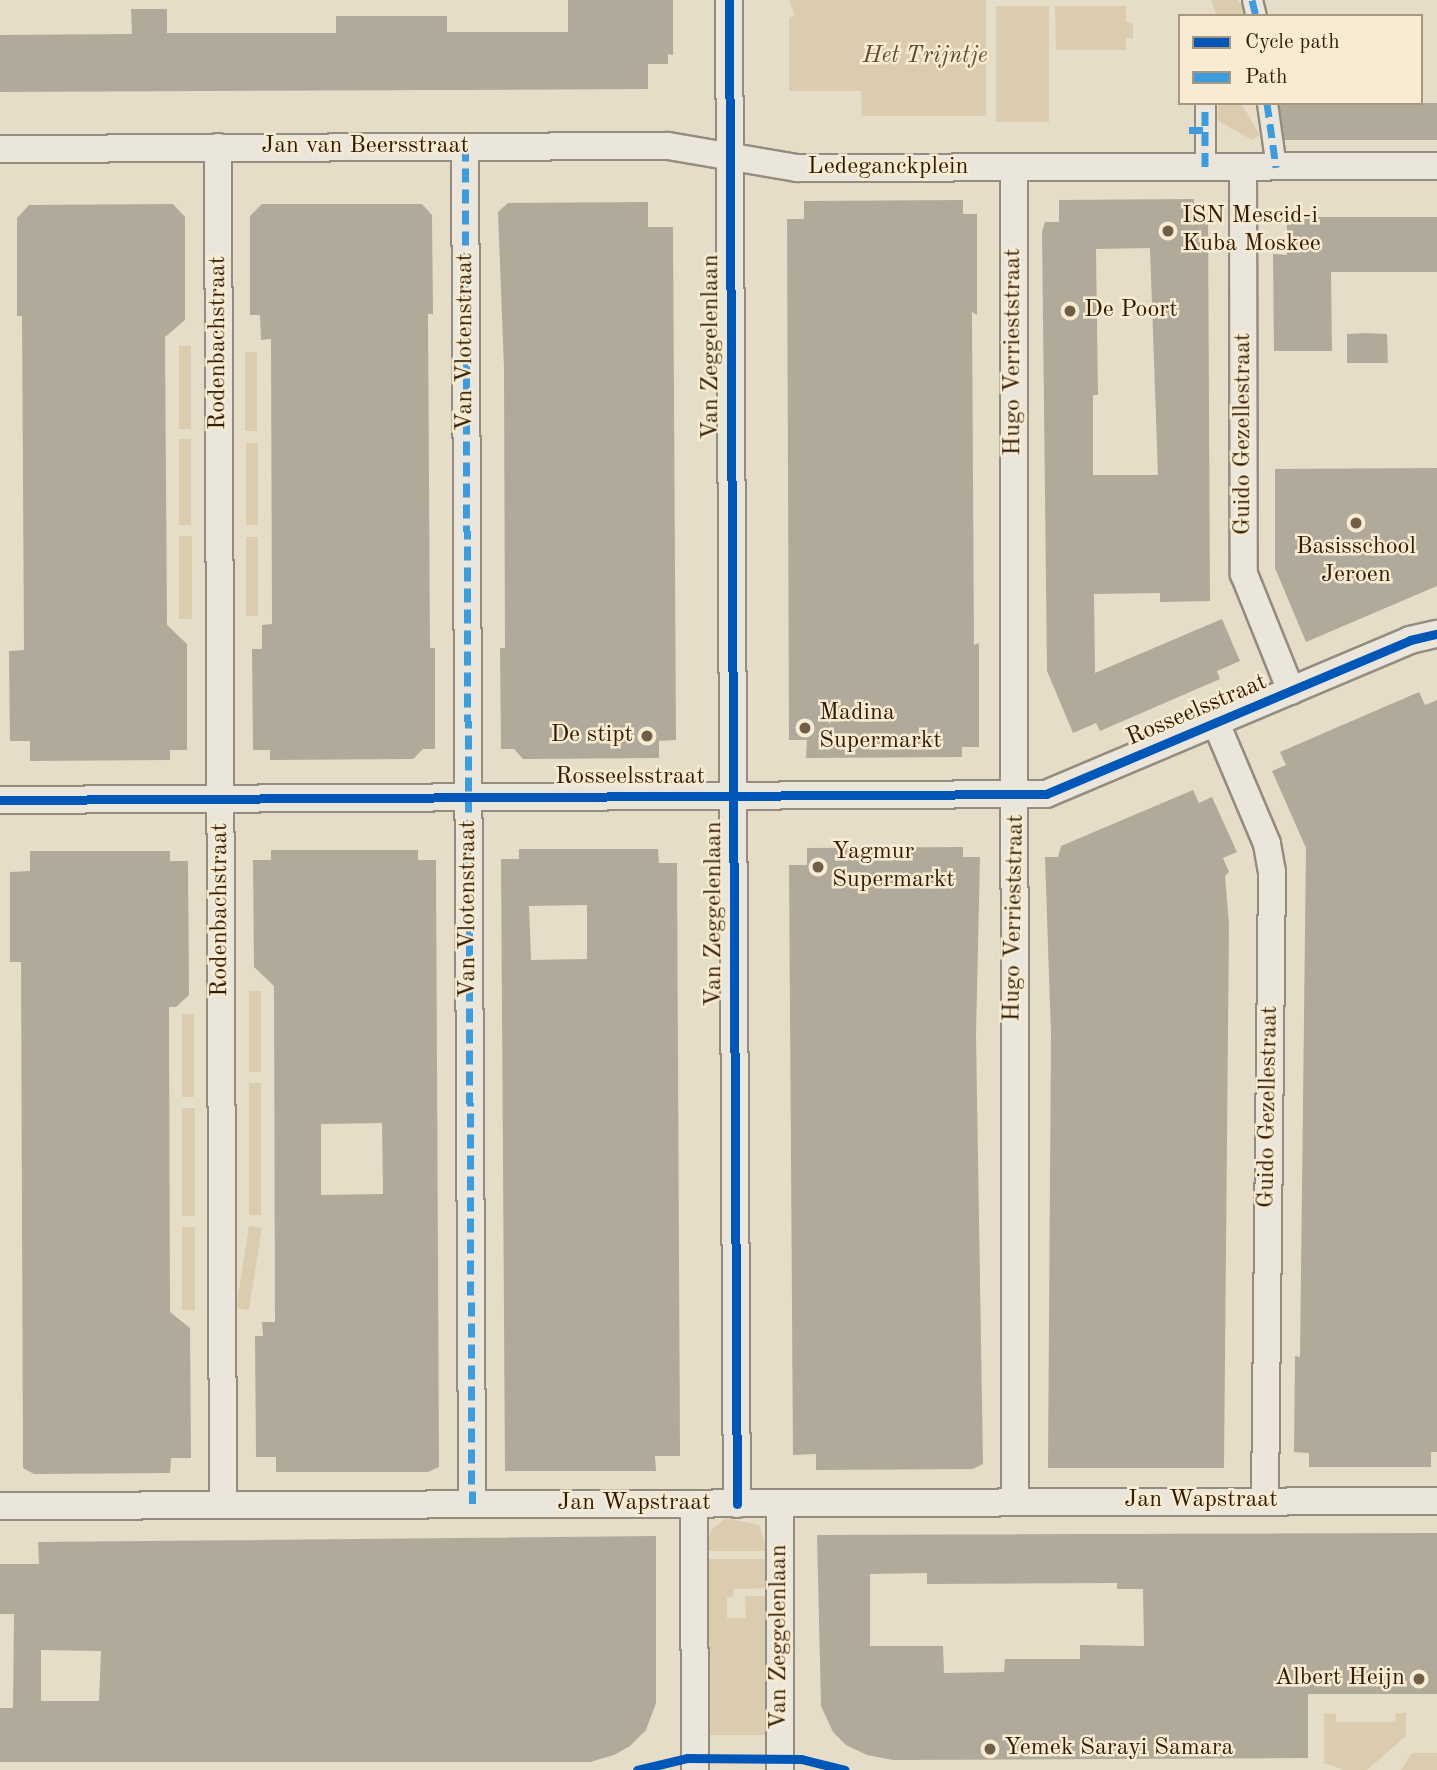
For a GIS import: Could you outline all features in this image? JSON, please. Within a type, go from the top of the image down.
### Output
[{"type":"street","points":[[729,0],[730,157]]},
{"type":"street","points":[[1204,105],[1197,130],[1205,167]]},
{"type":"street","points":[[1268,105],[1276,167]]},
{"type":"street","name":"Jan van Beersstraat","points":[[0,149],[668,146],[730,157]]},
{"type":"street","name":"Rodenbachstraat","points":[[218,147],[223,1505]]},
{"type":"street","name":"Van Vlotenstraat","points":[[465,147],[472,1504]]},
{"type":"street","name":"Ledeganckplein","points":[[730,157],[797,168],[1437,166]]},
{"type":"street","name":"Van Zeggelenlaan","points":[[730,157],[737,1504]]},
{"type":"street","name":"Hugo Verrieststraat","points":[[1014,167],[1016,1502]]},
{"type":"street","name":"Guido Gezellestraat","points":[[1243,167],[1244,574],[1291,691]]},
{"type":"street","name":"Rosseelsstraat","points":[[0,800],[1016,795],[1057,792],[1416,638],[1437,634]]},
{"type":"street","name":"Guido Gezellestraat","points":[[1216,723],[1266,839],[1272,872],[1265,1501]]},
{"type":"street","name":"Jan Wapstraat","points":[[0,1506],[1437,1500]]},
{"type":"street","name":"Van Zeggelenlaan","points":[[780,1503],[780,1770]]},
{"type":"street","points":[[694,1504],[695,1770]]},
{"type":"green space","name":"Het Trijntje","points":[[789,0],[986,0],[986,116],[862,116],[861,91],[789,91],[789,17],[795,16]]},
{"type":"green space","points":[[1211,0],[1238,0],[1248,14],[1216,14]]},
{"type":"green space","points":[[996,6],[1049,6],[1049,122],[996,122]]},
{"type":"green space","points":[[1055,6],[1126,6],[1126,22],[1133,23],[1133,38],[1126,38],[1126,50],[1056,50]]},
{"type":"green space","points":[[1219,105],[1242,105],[1260,135],[1252,140],[1217,120]]},
{"type":"green space","points":[[179,346],[191,346],[191,429],[179,429]]},
{"type":"green space","points":[[245,352],[257,352],[257,431],[245,431]]},
{"type":"green space","points":[[179,439],[191,439],[191,525],[179,525]]},
{"type":"green space","points":[[246,443],[258,443],[258,525],[246,525]]},
{"type":"green space","points":[[179,536],[192,536],[192,619],[179,619]]},
{"type":"green space","points":[[246,537],[258,537],[258,616],[246,616]]},
{"type":"green space","points":[[249,991],[261,991],[261,1072],[249,1072]]},
{"type":"green space","points":[[182,1014],[194,1014],[194,1097],[182,1097]]},
{"type":"green space","points":[[249,1083],[261,1083],[261,1215],[249,1215]]},
{"type":"green space","points":[[182,1108],[195,1108],[195,1216],[182,1216]]},
{"type":"green space","points":[[249,1226],[262,1228],[249,1310],[236,1308]]},
{"type":"green space","points":[[182,1227],[195,1227],[195,1310],[182,1310]]},
{"type":"green space","points":[[726,1518],[759,1525],[768,1551],[705,1551],[712,1529]]},
{"type":"green space","points":[[705,1559],[769,1559],[769,1588],[734,1589],[733,1596],[727,1598],[727,1618],[746,1618],[745,1596],[769,1596],[770,1735],[706,1735]]},
{"type":"green space","points":[[1324,1713],[1336,1714],[1336,1722],[1395,1722],[1396,1713],[1406,1713],[1406,1736],[1367,1770],[1345,1770],[1324,1763]]},
{"type":"green space","points":[[1412,1753],[1437,1753],[1437,1770],[1401,1770]]},
{"type":"building","points":[[568,0],[673,0],[673,55],[668,54],[668,64],[648,64],[648,89],[0,92],[0,35],[132,34],[131,9],[167,9],[167,33],[336,33],[336,16],[447,16],[447,32],[568,32]]},
{"type":"building","points":[[1437,103],[1437,140],[1279,140],[1279,105]]},
{"type":"building","points":[[1194,199],[1194,213],[1208,213],[1210,601],[1160,602],[1160,593],[1094,594],[1095,673],[1222,619],[1240,661],[1217,671],[1220,679],[1100,731],[1096,723],[1073,733],[1047,671],[1042,232],[1045,222],[1059,222],[1059,200]],"holes":[[[1150,248],[1158,475],[1093,475],[1093,395],[1098,395],[1096,249]]]},
{"type":"building","points":[[963,200],[963,214],[977,214],[977,315],[972,312],[974,645],[979,643],[979,747],[962,747],[962,757],[806,758],[807,740],[789,740],[787,219],[804,219],[804,201]]},
{"type":"building","points":[[648,202],[648,227],[673,227],[676,740],[659,741],[659,758],[523,759],[514,749],[501,749],[500,648],[505,648],[504,369],[498,212],[508,203]]},
{"type":"building","points":[[173,204],[185,217],[185,320],[165,337],[167,625],[187,644],[187,750],[170,750],[170,760],[30,761],[30,741],[10,741],[9,651],[24,650],[22,316],[17,316],[17,218],[29,205]]},
{"type":"building","points":[[262,204],[422,204],[432,215],[433,314],[428,314],[430,648],[435,648],[435,749],[423,749],[413,759],[270,760],[270,750],[253,750],[252,649],[262,649],[262,625],[272,624],[271,339],[261,340],[260,315],[250,315],[250,216]]},
{"type":"building","points":[[1287,217],[1437,217],[1437,272],[1331,272],[1332,351],[1274,351],[1273,254],[1287,255]]},
{"type":"building","points":[[1347,334],[1387,334],[1388,363],[1347,363]]},
{"type":"building","points":[[1437,468],[1437,586],[1306,642],[1275,568],[1275,469]]},
{"type":"building","points":[[1419,692],[1425,705],[1437,700],[1437,1452],[1431,1452],[1431,1467],[1309,1467],[1309,1453],[1294,1452],[1295,1356],[1300,1357],[1306,848],[1272,771],[1286,765],[1280,752]]},
{"type":"building","points":[[1193,790],[1199,803],[1212,797],[1237,852],[1223,858],[1229,872],[1225,876],[1229,924],[1224,1468],[1048,1468],[1051,1034],[1045,857],[1058,857],[1061,846]]},
{"type":"building","points":[[963,847],[963,857],[980,857],[976,1035],[983,1464],[973,1469],[816,1470],[816,1454],[793,1455],[789,865],[807,865],[807,848]]},
{"type":"building","points":[[519,849],[658,849],[659,863],[677,863],[680,1456],[655,1456],[656,1471],[505,1471],[501,859],[519,859]],"holes":[[[587,905],[587,959],[531,960],[529,906]]]},
{"type":"building","points":[[271,850],[418,850],[418,860],[436,860],[439,1467],[428,1472],[276,1472],[276,1457],[256,1457],[255,1336],[263,1336],[262,1322],[275,1322],[274,986],[254,967],[253,860],[271,860]],"holes":[[[382,1123],[383,1194],[321,1195],[321,1124]]]},
{"type":"building","points":[[30,851],[170,851],[170,861],[188,861],[189,995],[176,1007],[169,1007],[170,1312],[190,1328],[191,1458],[171,1458],[170,1473],[34,1474],[23,1468],[21,962],[10,962],[10,872],[30,871]]},
{"type":"building","points":[[1437,1533],[1437,1694],[1308,1694],[1308,1758],[893,1760],[867,1755],[846,1745],[833,1732],[821,1706],[817,1535]],"holes":[[[927,1573],[927,1584],[1117,1583],[1117,1589],[1143,1589],[1144,1646],[1080,1645],[1080,1659],[1005,1659],[1004,1672],[944,1673],[943,1646],[870,1646],[870,1574]]]},
{"type":"building","points":[[656,1536],[656,1703],[646,1730],[630,1746],[614,1755],[590,1762],[0,1762],[0,1708],[13,1708],[14,1614],[0,1614],[0,1564],[39,1564],[38,1542]],"holes":[[[41,1650],[101,1651],[99,1701],[41,1701]]]},
{"type":"marked path","points":[[1252,0],[1256,14]]},
{"type":"marked path","points":[[1205,105],[1205,167]]},
{"type":"marked path","points":[[1267,105],[1276,167]]},
{"type":"marked path","points":[[1189,130],[1205,130]]},
{"type":"marked path","points":[[465,147],[472,1504]]},
{"type":"cycle path","points":[[729,0],[737,1504]]},
{"type":"cycle path","points":[[0,800],[1046,794],[1410,640],[1437,634]]},
{"type":"cycle path","points":[[637,1770],[687,1758],[801,1759],[845,1770]]},
{"type":"place","name":"ISN Mescid-i Kuba Moskee","points":[[1168,231]]},
{"type":"place","name":"De Poort","points":[[1070,311]]},
{"type":"place","name":"Basisschool Jeroen","points":[[1356,523]]},
{"type":"place","name":"Madina Supermarkt","points":[[805,728]]},
{"type":"place","name":"De stipt","points":[[647,736]]},
{"type":"place","name":"Yagmur Supermarkt","points":[[818,867]]},
{"type":"place","name":"Albert Heijn","points":[[1419,1679]]},
{"type":"place","name":"Yemek Sarayi Samara","points":[[990,1749]]}]
